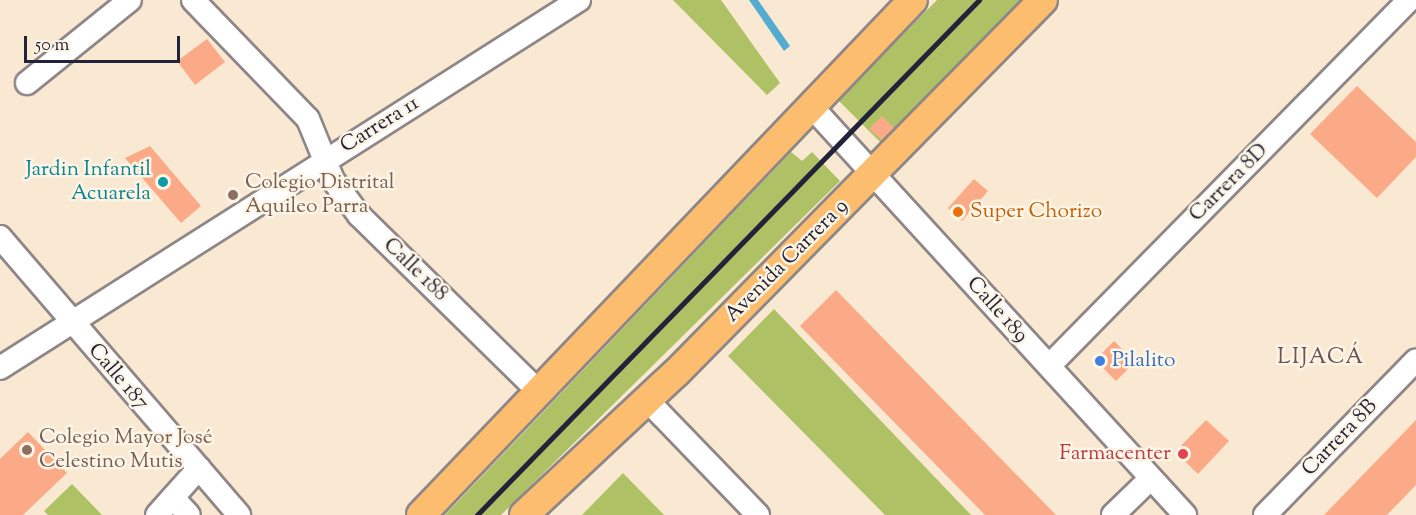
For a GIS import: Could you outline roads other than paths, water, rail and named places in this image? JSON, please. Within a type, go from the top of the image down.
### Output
[{"type":"main road","points":[[421,515],[540,393],[810,105],[913,0]]},
{"type":"main road","name":"Avenida Carrera 9","points":[[524,515],[647,400],[873,175],[1044,0]]},
{"type":"street","points":[[27,82],[130,0]]},
{"type":"street","name":"Calle 188","points":[[193,0],[308,119],[333,180],[359,215],[540,393]]},
{"type":"street","name":"Carrera 11","points":[[0,368],[69,321],[579,0]]},
{"type":"street","name":"Carrera 8D","points":[[1048,366],[1409,0]]},
{"type":"street","name":"Calle 189","points":[[810,105],[1185,515]]},
{"type":"street","name":"Calle 187","points":[[0,237],[69,321],[239,515]]},
{"type":"street","name":"Carrera 8B","points":[[1265,515],[1416,360]]},
{"type":"street","points":[[647,400],[758,515]]},
{"type":"street","points":[[157,515],[199,468]]},
{"type":"street","points":[[1113,515],[1150,478]]},
{"type":"street","points":[[172,498],[189,515]]},
{"type":"water","points":[[749,0],[758,0],[790,46],[784,51]]},
{"type":"railway","points":[[477,515],[979,0]]},
{"type":"place","name":"Jardin Infantil Acuarela","points":[[163,182]]},
{"type":"place","name":"Colegio Distrital Aquileo Parra","points":[[233,195]]},
{"type":"place","name":"Super Chorizo","points":[[958,212]]},
{"type":"place","name":"Pilalito","points":[[1100,361]]},
{"type":"place","name":"Colegio Mayor José Celestino Mutis","points":[[27,450]]},
{"type":"place","name":"Farmacenter","points":[[1183,454]]},
{"type":"district","name":"LIJACÁ","points":[[1321,359]]}]
